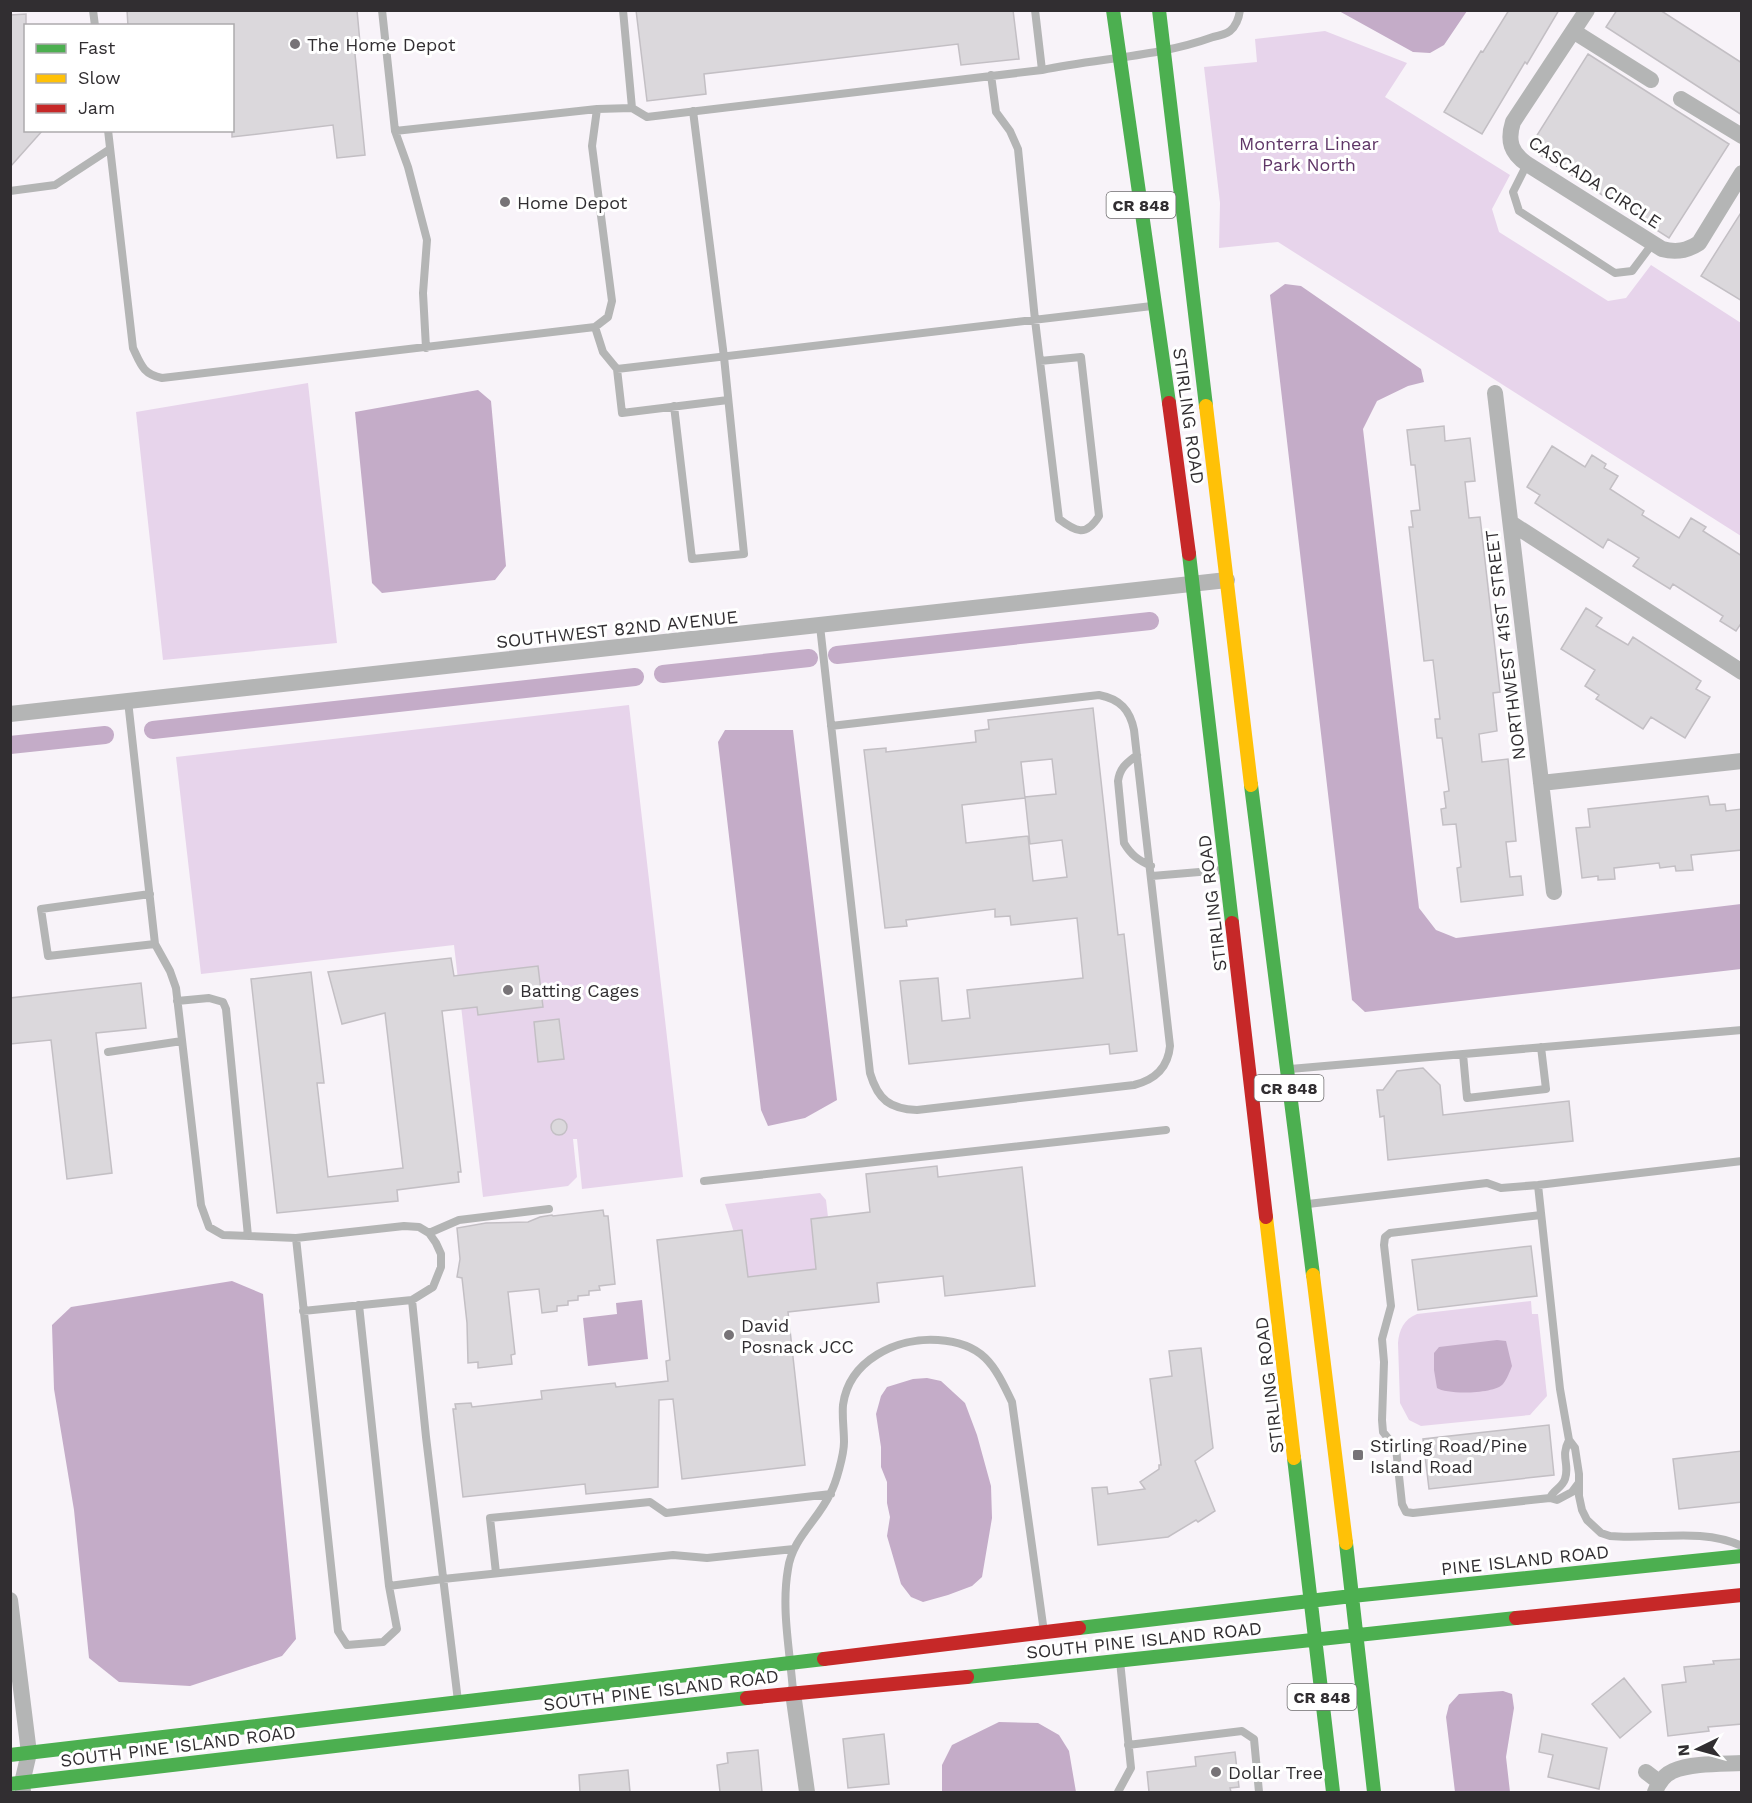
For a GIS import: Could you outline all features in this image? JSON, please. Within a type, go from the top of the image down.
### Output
[{"type":"main road","name":"STIRLING ROAD","points":[[1113,10],[1156,306],[1193,584],[1226,869],[1255,1074],[1333,1792]]},
{"type":"main road","name":"STIRLING ROAD","points":[[1159,10],[1227,580],[1282,1070],[1303,1204],[1357,1635],[1374,1792]]},
{"type":"main road","name":"PINE ISLAND ROAD","points":[[1312,1601],[1742,1557]]},
{"type":"main road","points":[[1316,1639],[1742,1595]]},
{"type":"main road","name":"SOUTH PINE ISLAND ROAD","points":[[10,1755],[1312,1601]]},
{"type":"main road","name":"SOUTH PINE ISLAND ROAD","points":[[19,1786],[793,1693],[1316,1639]]},
{"type":"street","name":"CASCADA CIRCLE","points":[[1587,10],[1513,122],[1510,143],[1514,153],[1527,164],[1662,249],[1680,251],[1699,243],[1742,173]]},
{"type":"street","points":[[1573,31],[1651,80]]},
{"type":"street","points":[[1681,99],[1742,136]]},
{"type":"street","name":"NORTHWEST 41ST STREET","points":[[1495,393],[1554,892]]},
{"type":"street","points":[[1510,524],[1742,672]]},
{"type":"street","name":"SOUTHWEST 82ND AVENUE","points":[[10,714],[1227,580]]},
{"type":"street","points":[[1541,783],[1742,761]]},
{"type":"street","points":[[10,1600],[29,1753],[19,1786]]},
{"type":"street","points":[[793,1693],[807,1792]]},
{"type":"street","points":[[1653,1782],[1672,1771],[1689,1767],[1742,1763]]},
{"type":"lane","points":[[382,10],[395,131],[408,167],[427,240],[423,293],[426,348]]},
{"type":"lane","points":[[623,10],[632,108]]},
{"type":"lane","points":[[1035,10],[1042,70]]},
{"type":"lane","points":[[395,131],[597,109],[632,108],[648,117],[1042,70],[1083,61],[1164,51],[1230,32],[1238,20],[1240,10]]},
{"type":"lane","points":[[991,75],[996,112],[1010,131],[1018,149],[1035,320],[1059,519],[1073,530],[1085,530],[1093,525],[1099,516],[1081,357],[1040,361]]},
{"type":"lane","points":[[108,132],[133,348],[142,368],[151,376],[162,378],[595,327],[608,317],[612,301],[592,146],[597,109]]},
{"type":"lane","points":[[674,405],[692,560],[744,554],[724,357],[693,111]]},
{"type":"lane","points":[[10,191],[55,185],[110,149]]},
{"type":"lane","points":[[1527,164],[1513,192],[1520,211],[1615,273],[1632,271],[1653,243]]},
{"type":"lane","points":[[617,369],[1156,306]]},
{"type":"lane","points":[[595,327],[603,352],[617,369],[622,413],[728,400]]},
{"type":"lane","points":[[820,626],[831,726],[870,1073],[879,1094],[886,1102],[896,1107],[917,1110],[1134,1085],[1154,1077],[1167,1061],[1170,1046],[1137,756],[1132,718],[1127,710],[1109,697],[1099,695],[831,726]]},
{"type":"lane","points":[[129,701],[155,944],[170,971],[176,988],[201,1205],[209,1227],[223,1235],[296,1238],[404,1226],[419,1227],[429,1233],[441,1254],[439,1277],[433,1287],[412,1300],[303,1311]]},
{"type":"lane","points":[[1137,756],[1125,764],[1119,772],[1124,843],[1136,859],[1150,866]]},
{"type":"lane","points":[[1152,876],[1226,869]]},
{"type":"lane","points":[[150,894],[41,909],[48,956],[155,944]]},
{"type":"lane","points":[[177,1001],[209,998],[223,1002],[226,1009],[248,1236]]},
{"type":"lane","points":[[1282,1070],[1742,1030]]},
{"type":"lane","points":[[108,1052],[182,1041]]},
{"type":"lane","points":[[1463,1054],[1467,1098],[1546,1089],[1542,1047]]},
{"type":"lane","points":[[704,1181],[1166,1130]]},
{"type":"lane","points":[[1303,1204],[1487,1183],[1501,1188],[1538,1185],[1742,1161]]},
{"type":"lane","points":[[1538,1185],[1560,1389],[1569,1440],[1575,1448],[1582,1510],[1587,1520],[1601,1533],[1618,1537],[1708,1537],[1728,1540],[1742,1546]]},
{"type":"lane","points":[[429,1233],[452,1221],[549,1209]]},
{"type":"lane","points":[[1541,1215],[1390,1233],[1385,1237],[1391,1306],[1382,1339],[1383,1432],[1396,1448],[1402,1504],[1406,1512],[1550,1498],[1557,1500],[1572,1492],[1578,1484]]},
{"type":"lane","points":[[296,1238],[338,1631],[346,1645],[383,1642],[397,1629],[390,1586],[359,1305]]},
{"type":"lane","points":[[412,1300],[458,1701]]},
{"type":"lane","points":[[793,1693],[786,1624],[788,1567],[794,1549],[831,1494],[844,1445],[843,1404],[854,1374],[882,1350],[922,1339],[958,1342],[981,1354],[997,1371],[1012,1402],[1044,1633]]},
{"type":"lane","points":[[1550,1498],[1552,1492],[1562,1485],[1564,1480],[1566,1473],[1564,1449],[1569,1440]]},
{"type":"lane","points":[[496,1573],[490,1518],[650,1502],[666,1514],[831,1494]]},
{"type":"lane","points":[[390,1586],[673,1555],[707,1558],[794,1549]]},
{"type":"lane","points":[[1118,1792],[1131,1768],[1120,1661]]},
{"type":"lane","points":[[1128,1745],[1242,1731],[1254,1739],[1259,1792]]},
{"type":"green space","name":"Monterra Linear Park North","points":[[1325,31],[1407,63],[1385,97],[1510,175],[1492,209],[1499,232],[1608,301],[1626,298],[1651,265],[1741,323],[1741,536],[1278,242],[1219,248],[1220,203],[1204,67],[1257,62],[1255,39]]},
{"type":"green space","points":[[308,383],[337,643],[163,660],[136,412]]},
{"type":"green space","points":[[629,705],[683,1177],[582,1189],[577,1139],[573,1139],[577,1177],[568,1186],[483,1197],[454,945],[201,974],[176,757]]},
{"type":"green space","points":[[820,1193],[826,1200],[828,1217],[811,1219],[816,1269],[748,1277],[725,1204]]},
{"type":"green space","points":[[1531,1301],[1532,1314],[1538,1314],[1547,1396],[1530,1415],[1421,1426],[1409,1420],[1400,1403],[1398,1343],[1401,1329],[1409,1319],[1417,1314]]},
{"type":"shaded area","points":[[1339,11],[1467,11],[1444,45],[1430,53],[1413,52]]},
{"type":"shaded area","points":[[1285,284],[1301,286],[1421,369],[1424,382],[1408,386],[1377,401],[1363,429],[1419,908],[1436,930],[1456,938],[1741,904],[1741,969],[1365,1012],[1352,1000],[1270,295]]},
{"type":"shaded area","points":[[478,390],[491,401],[506,566],[495,580],[382,593],[372,583],[355,412]]},
{"type":"shaded area","points":[[725,730],[793,730],[837,1100],[805,1118],[768,1126],[761,1110],[718,742]]},
{"type":"shaded area","points":[[232,1281],[263,1294],[296,1639],[282,1656],[190,1686],[119,1682],[89,1658],[74,1510],[54,1389],[52,1325],[71,1307]]},
{"type":"shaded area","points":[[642,1300],[648,1359],[588,1366],[583,1318],[617,1314],[616,1303]]},
{"type":"shaded area","points":[[1506,1341],[1512,1366],[1503,1384],[1481,1392],[1450,1392],[1437,1388],[1434,1353],[1439,1347]]},
{"type":"shaded area","points":[[927,1378],[941,1381],[965,1403],[977,1435],[991,1486],[992,1518],[982,1577],[972,1586],[923,1602],[911,1597],[901,1584],[887,1536],[890,1517],[887,1482],[881,1467],[881,1447],[876,1414],[881,1396],[887,1387],[913,1379]]},
{"type":"shaded area","points":[[1503,1691],[1512,1694],[1514,1708],[1506,1757],[1510,1792],[1455,1792],[1446,1717],[1449,1705],[1459,1694]]},
{"type":"shaded area","points":[[999,1722],[1038,1723],[1059,1735],[1069,1751],[1076,1792],[942,1792],[942,1765],[952,1745]]},
{"type":"building","points":[[127,10],[357,10],[360,43],[354,44],[365,155],[337,158],[333,125],[232,137],[232,132],[234,132],[234,24],[128,24]]},
{"type":"building","points":[[636,10],[1013,10],[1019,59],[961,65],[958,44],[704,74],[706,94],[647,101]]},
{"type":"building","points":[[1509,10],[1559,10],[1482,134],[1444,112]]},
{"type":"building","points":[[1617,10],[1660,10],[1742,63],[1742,115],[1606,27]]},
{"type":"building","points":[[26,14],[26,24],[24,24],[24,132],[41,132],[10,167],[10,15]]},
{"type":"building","points":[[1588,54],[1729,144],[1669,238],[1529,148]]},
{"type":"building","points":[[1742,211],[1742,301],[1701,276]]},
{"type":"building","points":[[1444,426],[1445,441],[1470,438],[1475,481],[1465,482],[1469,518],[1480,517],[1500,692],[1493,693],[1497,731],[1479,734],[1482,762],[1508,759],[1516,841],[1506,842],[1510,877],[1521,876],[1523,895],[1461,902],[1457,868],[1461,867],[1456,824],[1443,825],[1441,809],[1446,808],[1444,792],[1449,791],[1442,738],[1437,738],[1435,719],[1440,719],[1433,660],[1424,661],[1409,527],[1413,527],[1411,511],[1420,510],[1415,465],[1411,465],[1407,430]]},
{"type":"building","points":[[1552,446],[1585,467],[1592,455],[1606,464],[1604,468],[1618,476],[1610,489],[1644,511],[1642,515],[1679,538],[1691,518],[1706,527],[1703,531],[1742,556],[1742,622],[1736,631],[1720,621],[1723,616],[1673,584],[1670,589],[1633,566],[1639,558],[1608,539],[1603,548],[1535,503],[1540,495],[1527,487]]},
{"type":"building","points":[[1586,608],[1602,618],[1596,626],[1628,645],[1633,637],[1701,681],[1696,689],[1710,697],[1685,738],[1651,717],[1643,729],[1596,699],[1599,695],[1585,686],[1595,670],[1561,649]]},
{"type":"building","points":[[1093,708],[1118,935],[1124,934],[1137,1051],[1110,1054],[1109,1044],[909,1064],[900,981],[938,978],[942,1021],[970,1018],[967,990],[1083,978],[1077,918],[1011,925],[1010,916],[995,917],[995,909],[906,920],[907,926],[885,928],[864,750],[886,748],[886,752],[976,742],[975,731],[989,729],[988,720]],"holes":[[[1052,759],[1056,794],[1025,797],[1030,844],[1062,840],[1067,877],[1033,881],[1028,836],[966,843],[962,805],[1025,798],[1021,762]]]},
{"type":"building","points":[[1708,796],[1710,805],[1725,804],[1726,811],[1742,809],[1742,850],[1691,855],[1693,870],[1676,871],[1675,866],[1660,868],[1659,863],[1614,868],[1615,879],[1598,880],[1598,876],[1582,878],[1576,828],[1590,827],[1588,809]]},
{"type":"building","points":[[451,958],[454,976],[538,966],[543,1007],[478,1015],[477,1007],[442,1011],[461,1172],[458,1172],[459,1182],[397,1190],[398,1201],[277,1213],[251,979],[311,972],[324,1083],[317,1083],[328,1177],[403,1168],[385,1013],[342,1024],[328,972]]},
{"type":"building","points":[[141,983],[146,1028],[96,1033],[112,1173],[67,1179],[51,1040],[10,1044],[10,998]]},
{"type":"building","points":[[559,1019],[564,1059],[538,1062],[534,1022]]},
{"type":"building","points":[[1423,1068],[1440,1085],[1443,1115],[1569,1101],[1573,1141],[1388,1160],[1384,1116],[1380,1117],[1377,1090],[1383,1090],[1397,1071]]},
{"type":"building","points":[[559,1119],[565,1121],[567,1127],[565,1133],[559,1135],[553,1133],[551,1127],[553,1121]]},
{"type":"building","name":"David Posnack JCC","points":[[937,1166],[938,1177],[1022,1167],[1035,1286],[945,1296],[943,1276],[877,1283],[879,1302],[788,1312],[805,1465],[682,1479],[673,1399],[659,1400],[658,1487],[586,1494],[585,1484],[463,1497],[453,1409],[456,1409],[455,1404],[471,1403],[472,1407],[542,1399],[541,1391],[615,1383],[616,1387],[668,1381],[666,1361],[670,1360],[657,1240],[742,1230],[748,1277],[816,1269],[811,1219],[870,1212],[866,1174]]},
{"type":"building","points":[[603,1210],[604,1216],[608,1216],[615,1284],[599,1286],[600,1290],[589,1291],[589,1295],[578,1296],[578,1300],[568,1301],[568,1305],[557,1306],[557,1311],[542,1313],[539,1289],[508,1292],[515,1354],[511,1355],[512,1364],[478,1368],[478,1362],[468,1363],[467,1323],[462,1278],[457,1277],[460,1259],[457,1228],[486,1223],[528,1222],[552,1215]]},
{"type":"building","points":[[1531,1246],[1537,1296],[1418,1310],[1412,1260]]},
{"type":"building","points":[[1201,1348],[1213,1448],[1195,1461],[1215,1511],[1168,1537],[1098,1545],[1092,1488],[1107,1487],[1108,1494],[1145,1489],[1140,1482],[1159,1469],[1161,1465],[1150,1379],[1172,1376],[1169,1351]]},
{"type":"building","points":[[1549,1425],[1554,1475],[1429,1489],[1423,1439]]},
{"type":"building","points":[[1742,1451],[1742,1502],[1679,1509],[1673,1459]]},
{"type":"building","points":[[1742,1659],[1742,1724],[1708,1727],[1709,1731],[1668,1736],[1662,1685],[1686,1682],[1684,1667],[1714,1664],[1713,1661]]},
{"type":"building","points":[[1624,1678],[1651,1712],[1620,1738],[1592,1704]]},
{"type":"building","points":[[884,1734],[889,1784],[848,1788],[843,1739]]},
{"type":"building","points":[[1542,1734],[1607,1748],[1599,1789],[1548,1777],[1553,1755],[1539,1752]]},
{"type":"building","points":[[758,1750],[762,1792],[720,1792],[717,1765],[728,1763],[727,1753]]},
{"type":"building","points":[[1235,1752],[1239,1787],[1230,1788],[1231,1792],[1149,1792],[1147,1772],[1196,1766],[1195,1757]]},
{"type":"building","points":[[628,1770],[630,1792],[580,1792],[579,1775]]},
{"type":"waterway","points":[[837,655],[1150,621]]},
{"type":"waterway","points":[[663,674],[809,658]]},
{"type":"waterway","points":[[153,730],[635,677]]},
{"type":"waterway","points":[[10,745],[105,735]]},
{"type":"traffic: fast","points":[[1113,10],[1169,403]]},
{"type":"traffic: fast","points":[[1159,10],[1206,406]]},
{"type":"traffic: fast","points":[[1189,554],[1232,923]]},
{"type":"traffic: fast","points":[[1251,785],[1313,1275]]},
{"type":"traffic: fast","points":[[1294,1458],[1333,1792]]},
{"type":"traffic: fast","points":[[1346,1543],[1374,1792]]},
{"type":"traffic: fast","points":[[1079,1628],[1352,1596],[1742,1556]]},
{"type":"traffic: fast","points":[[967,1677],[1516,1618]]},
{"type":"traffic: fast","points":[[10,1755],[824,1659]]},
{"type":"traffic: fast","points":[[10,1784],[747,1698]]},
{"type":"traffic: slow","points":[[1206,406],[1251,785]]},
{"type":"traffic: slow","points":[[1266,1217],[1294,1458]]},
{"type":"traffic: slow","points":[[1313,1275],[1346,1543]]},
{"type":"traffic: jam","points":[[1169,403],[1189,554]]},
{"type":"traffic: jam","points":[[1232,923],[1266,1217]]},
{"type":"traffic: jam","points":[[1516,1618],[1742,1595]]},
{"type":"traffic: jam","points":[[824,1659],[1079,1628]]},
{"type":"traffic: jam","points":[[747,1698],[967,1677]]},
{"type":"place","name":"The Home Depot","points":[[295,44]]},
{"type":"place","name":"Home Depot","points":[[505,202]]},
{"type":"place","name":"Batting Cages","points":[[508,990]]},
{"type":"place","name":"David Posnack JCC","points":[[729,1335]]},
{"type":"place","name":"Stirling Road/Pine Island Road","points":[[1358,1455]]},
{"type":"place","name":"Dollar Tree","points":[[1216,1772]]}]
